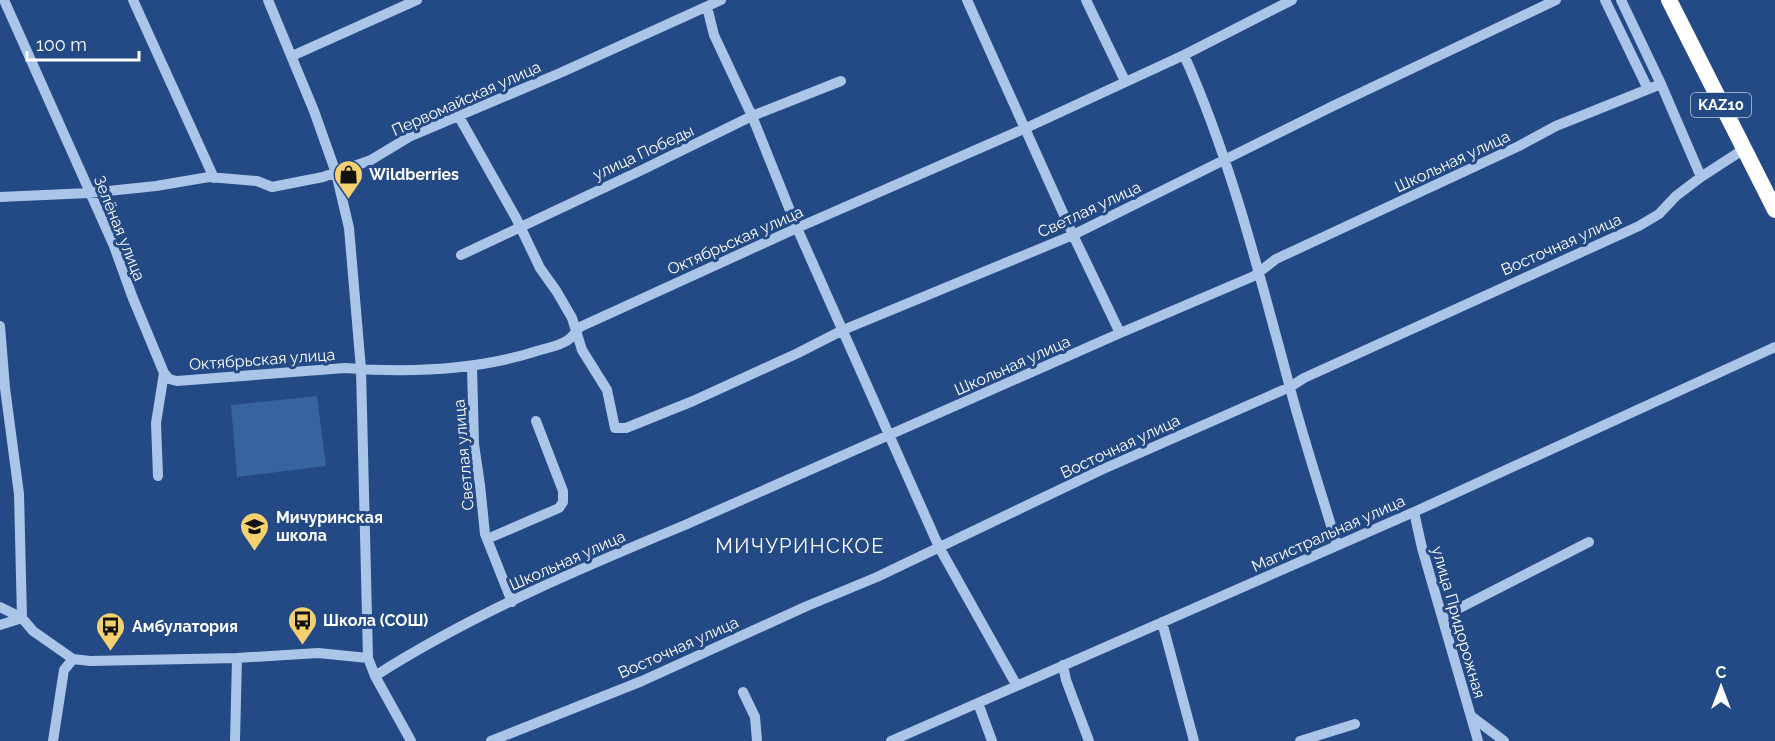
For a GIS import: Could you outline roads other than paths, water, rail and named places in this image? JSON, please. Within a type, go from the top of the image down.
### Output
[{"type":"highway","name":"KAZ10","points":[[1668,0],[1775,210]]},
{"type":"street","name":"Зелёная улица","points":[[4,0],[114,246],[164,373]]},
{"type":"street","points":[[133,0],[214,178]]},
{"type":"street","points":[[268,0],[315,111],[336,173],[349,228],[361,369],[368,658],[375,676],[411,741]]},
{"type":"street","points":[[292,56],[417,0]]},
{"type":"street","name":"Первомайская улица","points":[[0,197],[89,193],[214,178],[257,181],[272,188],[336,173],[371,160],[409,137],[560,73],[721,0]]},
{"type":"street","points":[[967,0],[1120,333]]},
{"type":"street","points":[[1086,0],[1125,81]]},
{"type":"street","name":"Октябрьская улица","points":[[164,373],[177,381],[345,368],[422,370],[471,367],[529,353],[568,340],[580,327],[797,228],[1026,128],[1184,55],[1292,0]]},
{"type":"street","name":"Светлая улица","points":[[576,331],[582,350],[607,390],[615,428],[626,428],[693,401],[843,330],[1073,235],[1333,106],[1556,0]]},
{"type":"street","points":[[1605,0],[1648,89]]},
{"type":"street","points":[[1621,0],[1661,84],[1701,177]]},
{"type":"street","points":[[707,7],[714,36],[752,116],[797,228],[939,547],[1017,686]]},
{"type":"street","points":[[1184,55],[1224,160],[1259,272],[1337,545]]},
{"type":"street","name":"улица Победы","points":[[460,255],[752,116],[841,81]]},
{"type":"street","name":"Школьная улица","points":[[375,676],[411,653],[615,554],[1254,276],[1276,259],[1519,146],[1556,126],[1661,84]]},
{"type":"street","points":[[458,115],[520,226],[540,268],[572,318],[576,331]]},
{"type":"street","name":"Восточная улица","points":[[491,741],[642,681],[807,606],[877,577],[1183,432],[1290,387],[1304,378],[1639,226],[1659,214],[1676,196],[1701,177],[1744,149]]},
{"type":"street","points":[[0,326],[5,388],[19,494],[22,618]]},
{"type":"street","name":"Магистральная улица","points":[[891,741],[1414,512],[1775,347]]},
{"type":"street","name":"Светлая улица","points":[[471,367],[474,444],[487,539],[512,602]]},
{"type":"street","points":[[158,476],[156,423],[164,373]]},
{"type":"street","points":[[487,539],[559,508],[563,502],[562,491],[536,421]]},
{"type":"street","name":"улица Придорожная","points":[[1414,512],[1422,548],[1478,741]]},
{"type":"street","points":[[1442,616],[1589,542]]},
{"type":"street","points":[[0,607],[22,618],[33,631],[73,659],[90,661],[237,658],[318,653],[368,658]]},
{"type":"street","points":[[0,625],[22,618]]},
{"type":"street","points":[[1162,622],[1194,741]]},
{"type":"street","points":[[235,741],[237,658]]},
{"type":"street","points":[[53,741],[64,670],[73,659]]},
{"type":"street","points":[[1063,665],[1066,680],[1089,741]]},
{"type":"street","points":[[743,692],[755,717],[757,741]]},
{"type":"street","points":[[978,703],[992,741]]},
{"type":"street","points":[[1471,716],[1504,741]]},
{"type":"street","points":[[1300,741],[1355,724]]},
{"type":"place","name":"Wildberries","points":[[348,200]]},
{"type":"place","name":"Мичуринская школа","points":[[255,552]]},
{"type":"place","name":"Школа (СОШ)","points":[[302,646]]},
{"type":"place","name":"Амбулатория","points":[[111,652]]},
{"type":"district","name":"МИЧУРИНСКОЕ","points":[[800,546]]}]
